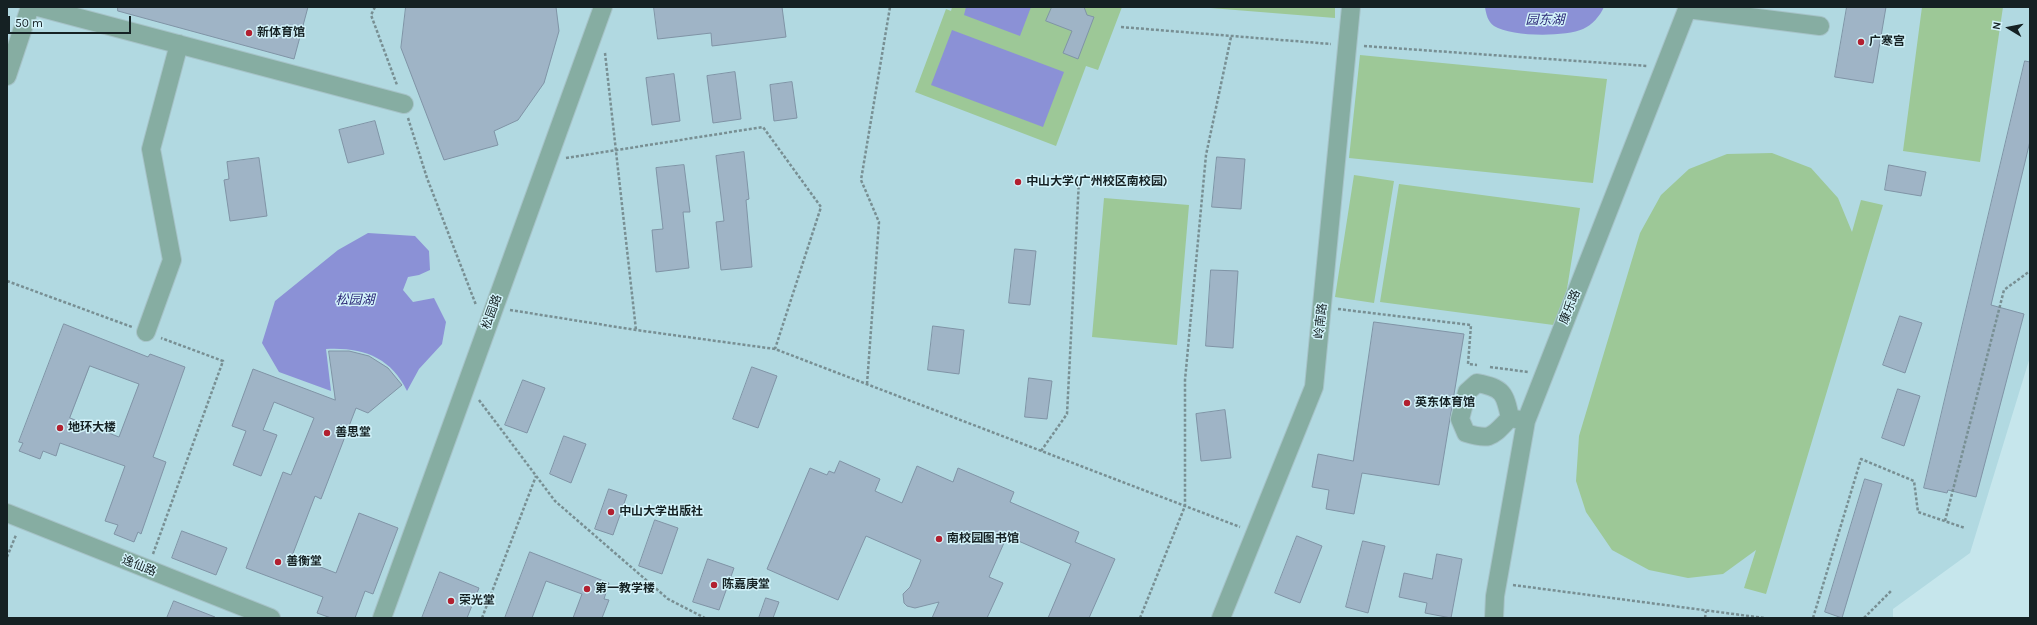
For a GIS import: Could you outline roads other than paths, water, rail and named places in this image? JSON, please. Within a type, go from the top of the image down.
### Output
[{"type":"street","points":[[7,76],[30,7]]},
{"type":"street","points":[[38,7],[404,104]]},
{"type":"street","name":"松园路","points":[[382,618],[603,7]]},
{"type":"street","name":"岭南路","points":[[1221,618],[1314,387],[1351,7]]},
{"type":"street","points":[[1687,8],[1820,26]]},
{"type":"street","name":"康乐路","points":[[1494,618],[1497,583],[1518,419],[1544,375],[1687,8]]},
{"type":"street","points":[[146,332],[172,260],[151,149],[179,44]]},
{"type":"street","name":"逸仙路","points":[[14,516],[271,618]]},
{"type":"water","points":[[966,7],[1031,7],[1020,36],[964,15]]},
{"type":"water","name":"园东湖","points":[[1485,7],[1604,7],[1595,20],[1583,29],[1575,32],[1538,35],[1502,30],[1494,26],[1489,20]]},
{"type":"water","points":[[952,30],[1064,72],[1043,127],[931,85]]},
{"type":"water","name":"松园湖","points":[[368,233],[415,236],[429,251],[430,270],[419,275],[408,277],[403,290],[413,302],[434,298],[446,322],[442,344],[419,369],[407,391],[393,370],[384,362],[374,356],[352,350],[326,349],[331,391],[279,372],[262,343],[275,301],[338,250]]},
{"type":"place","name":"新体育馆","points":[[249,33]]},
{"type":"place","name":"广寒宫","points":[[1861,42]]},
{"type":"place","name":"中山大学(广州校区南校园)","points":[[1018,182]]},
{"type":"place","name":"英东体育馆","points":[[1407,403]]},
{"type":"place","name":"地环大楼","points":[[60,428]]},
{"type":"place","name":"善思堂","points":[[327,433]]},
{"type":"place","name":"中山大学出版社","points":[[611,512]]},
{"type":"place","name":"南校园图书馆","points":[[939,539]]},
{"type":"place","name":"善衡堂","points":[[278,562]]},
{"type":"place","name":"陈嘉庚堂","points":[[714,585]]},
{"type":"place","name":"第一教学楼","points":[[587,589]]},
{"type":"place","name":"荣光堂","points":[[451,601]]}]
